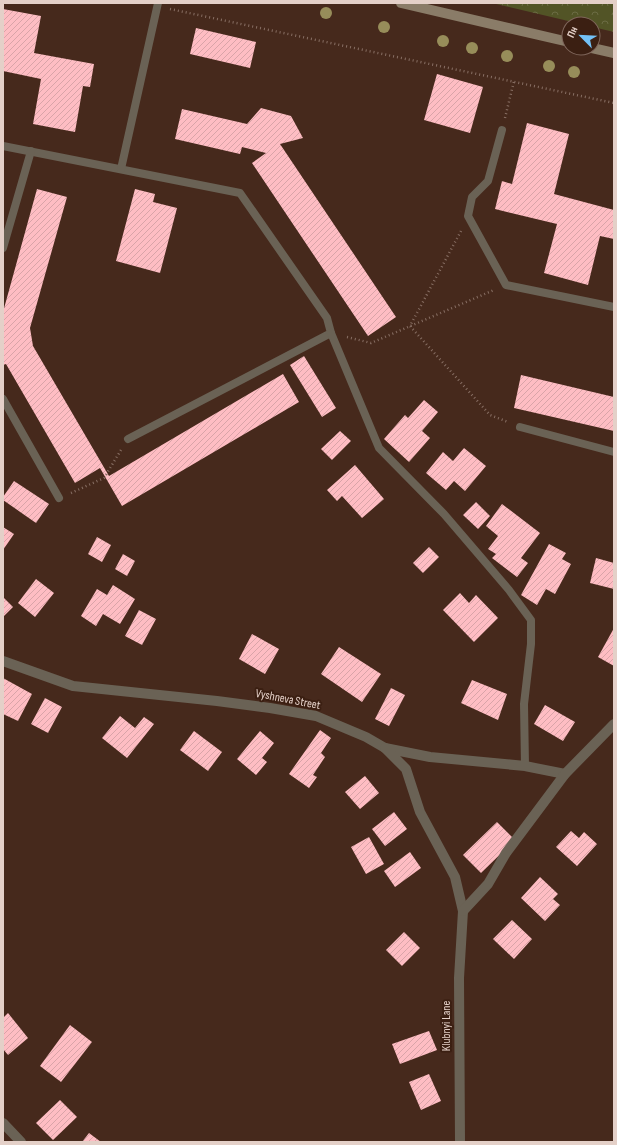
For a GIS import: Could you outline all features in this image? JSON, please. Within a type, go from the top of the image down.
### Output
[{"type":"main road","points":[[401,3],[561,40]]},
{"type":"main road","points":[[601,50],[614,53]]},
{"type":"street","name":"Vyshneva Street","points":[[3,661],[73,686],[217,701],[316,716],[366,737],[385,748],[430,757],[525,766],[565,774]]},
{"type":"street","points":[[463,911],[488,884],[506,853],[565,774],[614,724]]},
{"type":"street","name":"Klubnyi Lane","points":[[385,748],[406,769],[420,812],[455,877],[463,911],[459,978],[460,1142]]},
{"type":"street","points":[[3,1123],[20,1142]]},
{"type":"lane","points":[[122,169],[158,4]]},
{"type":"lane","points":[[502,130],[488,181],[472,197],[468,216],[506,285],[614,307]]},
{"type":"lane","points":[[3,146],[240,193],[327,318],[331,333],[379,448],[444,514],[509,590],[531,620],[531,644],[524,704],[525,766]]},
{"type":"lane","points":[[3,248],[31,151]]},
{"type":"lane","points":[[128,439],[331,333]]},
{"type":"lane","points":[[3,399],[59,498]]},
{"type":"lane","points":[[520,427],[614,452]]},
{"type":"path","points":[[158,4],[614,103]]},
{"type":"path","points":[[502,130],[514,81]]},
{"type":"path","points":[[410,326],[468,216]]},
{"type":"path","points":[[331,333],[371,343],[506,285]]},
{"type":"path","points":[[410,326],[490,415],[520,427]]},
{"type":"path","points":[[59,498],[104,478],[128,439]]},
{"type":"green space","points":[[492,3],[614,3],[614,32],[601,29],[601,16],[561,16],[561,19]]},
{"type":"building","points":[[3,9],[41,16],[34,53],[94,64],[90,87],[83,86],[75,132],[33,124],[41,79],[3,71]]},
{"type":"building","points":[[196,28],[256,42],[250,68],[190,54]]},
{"type":"building","points":[[437,74],[483,87],[470,133],[424,120]]},
{"type":"building","points":[[261,108],[291,116],[303,138],[280,144],[396,317],[368,336],[252,163],[266,153],[242,147],[240,154],[175,139],[182,109],[247,124]]},
{"type":"building","points":[[527,123],[569,134],[554,194],[614,210],[614,239],[600,236],[588,285],[544,273],[557,224],[495,209],[502,181],[512,184]]},
{"type":"building","points":[[37,189],[67,197],[30,328],[33,346],[109,476],[283,374],[299,402],[122,506],[100,468],[75,483],[6,364],[3,365],[3,312]]},
{"type":"building","points":[[135,189],[155,194],[153,202],[177,208],[160,273],[116,261]]},
{"type":"building","points":[[304,356],[336,408],[322,417],[290,365]]},
{"type":"building","points":[[521,375],[614,397],[614,431],[514,408]]},
{"type":"building","points":[[424,400],[438,412],[422,431],[430,438],[409,462],[384,439],[405,415],[408,418]]},
{"type":"building","points":[[340,431],[351,441],[332,460],[321,449]]},
{"type":"building","points":[[464,448],[486,466],[465,491],[454,481],[446,490],[426,473],[443,452],[453,461]]},
{"type":"building","points":[[355,465],[384,499],[362,518],[342,496],[337,501],[327,490]]},
{"type":"building","points":[[14,481],[49,504],[36,523],[3,500],[3,497]]},
{"type":"building","points":[[476,502],[490,516],[478,529],[463,515]]},
{"type":"building","points":[[502,504],[540,533],[521,558],[528,563],[517,577],[492,558],[496,554],[488,549],[498,536],[486,526]]},
{"type":"building","points":[[3,527],[14,534],[3,550]]},
{"type":"building","points":[[97,537],[111,545],[102,562],[88,554]]},
{"type":"building","points":[[549,544],[566,553],[562,559],[571,564],[555,594],[546,589],[537,605],[521,595]]},
{"type":"building","points":[[429,547],[439,557],[423,573],[413,563]]},
{"type":"building","points":[[123,554],[135,561],[127,576],[115,569]]},
{"type":"building","points":[[596,558],[614,563],[614,589],[590,583]]},
{"type":"building","points":[[36,579],[54,593],[35,617],[18,603]]},
{"type":"building","points":[[113,585],[135,599],[120,624],[103,614],[96,626],[81,616],[97,589],[107,595]]},
{"type":"building","points":[[460,593],[469,603],[476,595],[498,618],[474,642],[443,610]]},
{"type":"building","points":[[3,597],[13,607],[3,617]]},
{"type":"building","points":[[139,610],[156,619],[142,645],[125,636]]},
{"type":"building","points":[[614,628],[614,666],[598,657]]},
{"type":"building","points":[[252,634],[279,649],[265,674],[239,659]]},
{"type":"building","points":[[339,647],[381,674],[362,702],[321,674]]},
{"type":"building","points":[[3,678],[32,694],[18,721],[3,714]]},
{"type":"building","points":[[472,680],[507,694],[498,720],[461,703]]},
{"type":"building","points":[[391,688],[405,695],[389,726],[375,719]]},
{"type":"building","points":[[45,698],[62,707],[48,733],[31,724]]},
{"type":"building","points":[[545,705],[575,722],[563,741],[534,724]]},
{"type":"building","points":[[120,716],[135,728],[144,717],[154,724],[127,758],[102,738]]},
{"type":"building","points":[[320,730],[331,738],[321,753],[325,757],[313,775],[317,777],[309,788],[289,774]]},
{"type":"building","points":[[194,731],[222,752],[208,771],[180,750]]},
{"type":"building","points":[[260,731],[274,743],[262,758],[267,762],[256,775],[237,759]]},
{"type":"building","points":[[365,776],[379,793],[360,809],[345,792]]},
{"type":"building","points":[[394,812],[407,829],[385,846],[372,829]]},
{"type":"building","points":[[497,822],[515,840],[481,873],[463,855]]},
{"type":"building","points":[[571,831],[579,838],[584,832],[597,844],[577,866],[556,847]]},
{"type":"building","points":[[369,837],[384,864],[366,874],[351,847]]},
{"type":"building","points":[[410,852],[421,868],[395,887],[384,871]]},
{"type":"building","points":[[540,877],[558,894],[553,899],[560,905],[545,921],[521,898]]},
{"type":"building","points":[[512,920],[532,939],[514,959],[493,939]]},
{"type":"building","points":[[404,932],[420,948],[402,966],[386,950]]},
{"type":"building","points":[[8,1013],[28,1038],[8,1055],[3,1049],[3,1018]]},
{"type":"building","points":[[70,1025],[92,1042],[61,1082],[40,1066]]},
{"type":"building","points":[[429,1031],[437,1050],[400,1064],[392,1044]]},
{"type":"building","points":[[429,1074],[441,1101],[421,1110],[409,1082]]},
{"type":"building","points":[[60,1100],[77,1117],[53,1140],[36,1123]]},
{"type":"building","points":[[89,1133],[101,1142],[82,1142]]}]
